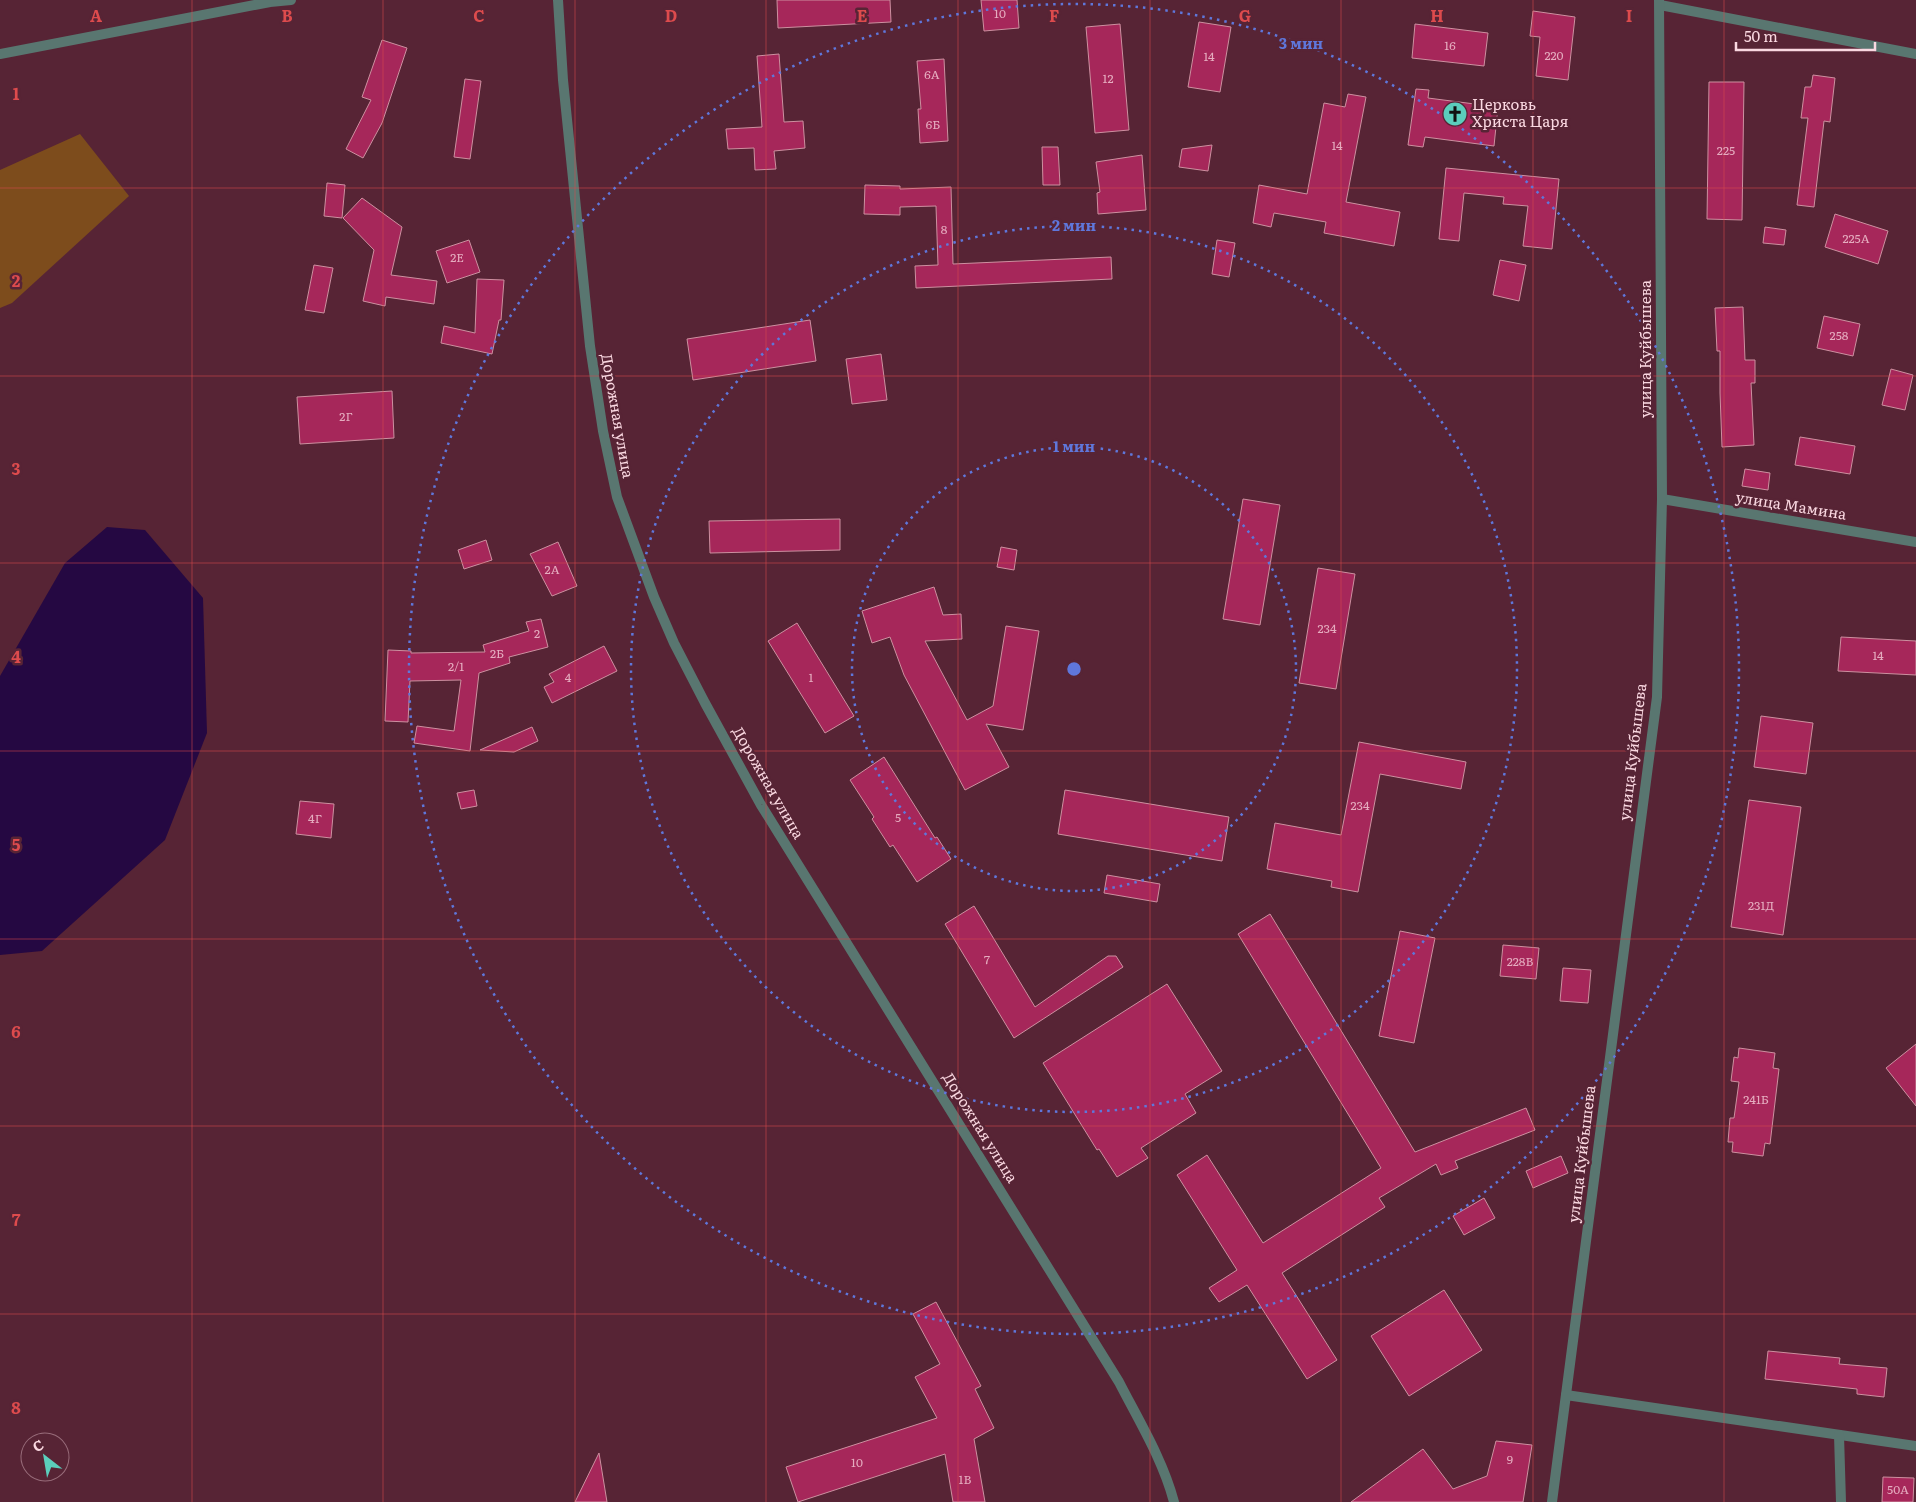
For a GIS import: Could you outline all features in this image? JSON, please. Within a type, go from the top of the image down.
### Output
[{"type":"street","points":[[0,54],[270,2],[291,0]]},
{"type":"street","name":"Дорожная улица","points":[[558,0],[563,80],[590,346],[603,431],[617,497],[654,598],[705,703],[761,805],[1119,1382],[1147,1436],[1174,1502]]},
{"type":"street","points":[[1660,3],[1916,54]]},
{"type":"street","name":"улица Куйбышева","points":[[1552,1502],[1657,697],[1662,499],[1660,3]]},
{"type":"street","name":"улица Мамина","points":[[1662,499],[1916,542]]},
{"type":"street","points":[[1566,1395],[1916,1446]]},
{"type":"street","points":[[1840,1435],[1841,1502]]},
{"type":"shaded area","points":[[80,134],[129,196],[12,303],[0,308],[0,170]]},
{"type":"shaded area","points":[[107,527],[145,530],[203,598],[207,733],[165,840],[42,951],[0,955],[0,676],[65,563]]},
{"type":"building","points":[[777,0],[890,0],[891,22],[778,28]]},
{"type":"building","points":[[981,0],[1017,0],[1019,28],[984,31]]},
{"type":"building","points":[[1533,11],[1575,17],[1568,80],[1536,76],[1540,37],[1530,36]]},
{"type":"building","points":[[1199,22],[1231,27],[1220,92],[1188,87]]},
{"type":"building","points":[[1120,24],[1129,130],[1095,133],[1086,27]]},
{"type":"building","points":[[1415,24],[1488,33],[1484,66],[1412,58]]},
{"type":"building","points":[[382,40],[407,48],[382,123],[363,158],[346,149],[371,100],[362,97]]},
{"type":"building","points":[[779,54],[784,122],[803,121],[805,148],[774,151],[776,169],[755,170],[754,148],[728,149],[726,129],[762,127],[757,56]]},
{"type":"building","points":[[944,59],[948,141],[920,143],[918,109],[921,109],[917,61]]},
{"type":"building","points":[[1813,75],[1835,78],[1830,122],[1824,121],[1814,207],[1797,205],[1808,118],[1801,118],[1805,87],[1811,87]]},
{"type":"building","points":[[465,79],[481,81],[470,159],[454,157]]},
{"type":"building","points":[[1709,82],[1744,82],[1742,220],[1707,219]]},
{"type":"building","name":"Церковь Христа Царя","points":[[1416,89],[1429,90],[1428,98],[1498,107],[1494,146],[1425,137],[1423,147],[1408,145]]},
{"type":"building","points":[[1348,94],[1366,97],[1346,202],[1400,212],[1394,246],[1324,233],[1326,222],[1274,213],[1271,227],[1253,223],[1259,185],[1307,194],[1324,103],[1345,107]]},
{"type":"building","points":[[1212,145],[1208,171],[1179,167],[1182,149]]},
{"type":"building","points":[[1042,147],[1058,147],[1060,185],[1043,185]]},
{"type":"building","points":[[1142,155],[1146,210],[1098,214],[1097,193],[1100,192],[1096,162]]},
{"type":"building","points":[[1446,168],[1559,179],[1552,249],[1523,246],[1528,206],[1503,204],[1504,197],[1464,193],[1459,241],[1439,239]]},
{"type":"building","points":[[327,183],[345,185],[342,218],[324,216]]},
{"type":"building","points":[[865,185],[900,186],[900,189],[951,187],[953,264],[1111,257],[1112,279],[916,288],[915,266],[938,265],[936,206],[900,207],[900,215],[864,214]]},
{"type":"building","points":[[362,198],[402,227],[391,275],[437,281],[434,304],[386,297],[385,306],[363,301],[374,250],[343,218]]},
{"type":"building","points":[[1835,214],[1888,231],[1878,264],[1825,247]]},
{"type":"building","points":[[1765,227],[1786,230],[1784,245],[1763,243]]},
{"type":"building","points":[[469,240],[480,272],[447,283],[436,251]]},
{"type":"building","points":[[1217,240],[1235,243],[1229,277],[1212,274]]},
{"type":"building","points":[[1500,260],[1526,265],[1519,301],[1493,295]]},
{"type":"building","points":[[314,265],[333,268],[324,313],[305,310]]},
{"type":"building","points":[[477,279],[504,280],[501,320],[499,320],[492,354],[441,343],[444,326],[475,333]]},
{"type":"building","points":[[1743,307],[1745,360],[1755,360],[1755,383],[1751,383],[1754,445],[1722,447],[1720,351],[1717,351],[1715,308]]},
{"type":"building","points":[[1824,316],[1860,324],[1853,356],[1817,348]]},
{"type":"building","points":[[810,320],[816,361],[693,380],[687,339]]},
{"type":"building","points":[[881,354],[887,400],[852,404],[846,359]]},
{"type":"building","points":[[1891,369],[1913,375],[1905,410],[1882,405]]},
{"type":"building","points":[[392,391],[394,438],[300,444],[297,397]]},
{"type":"building","points":[[1800,437],[1855,446],[1850,474],[1795,465]]},
{"type":"building","points":[[1745,469],[1770,473],[1768,490],[1742,486]]},
{"type":"building","points":[[1243,499],[1280,505],[1260,625],[1223,619]]},
{"type":"building","points":[[840,519],[840,550],[710,553],[709,521]]},
{"type":"building","points":[[486,540],[492,560],[464,569],[458,550]]},
{"type":"building","points":[[558,542],[577,586],[552,596],[530,554]]},
{"type":"building","points":[[1001,547],[1017,550],[1014,570],[997,567]]},
{"type":"building","points":[[1318,568],[1355,574],[1336,689],[1299,683]]},
{"type":"building","points":[[934,587],[943,615],[961,614],[962,639],[925,641],[967,720],[993,706],[1006,626],[1039,631],[1023,730],[986,724],[1009,767],[965,790],[904,675],[890,637],[872,643],[862,611]]},
{"type":"building","points":[[541,619],[548,647],[509,657],[510,663],[479,673],[470,751],[414,743],[417,726],[454,731],[461,680],[410,681],[408,722],[385,721],[388,650],[411,651],[411,653],[485,652],[483,645],[529,631],[526,622]]},
{"type":"building","points":[[797,623],[854,716],[825,733],[768,641]]},
{"type":"building","points":[[1841,637],[1916,641],[1916,675],[1838,671]]},
{"type":"building","points":[[604,646],[617,671],[552,703],[544,687],[554,682],[549,674]]},
{"type":"building","points":[[1761,716],[1813,723],[1806,774],[1754,767]]},
{"type":"building","points":[[532,727],[538,741],[514,752],[480,750]]},
{"type":"building","points":[[1359,742],[1466,762],[1461,789],[1380,774],[1358,892],[1331,887],[1332,881],[1267,869],[1275,823],[1341,835]]},
{"type":"building","points":[[884,757],[935,838],[937,837],[951,859],[917,882],[893,845],[890,847],[872,819],[874,817],[850,780]]},
{"type":"building","points":[[474,790],[477,806],[461,809],[457,793]]},
{"type":"building","points":[[1065,790],[1229,817],[1222,861],[1058,834]]},
{"type":"building","points":[[1749,800],[1801,807],[1783,935],[1731,927]]},
{"type":"building","points":[[300,801],[334,804],[331,838],[296,834]]},
{"type":"building","points":[[1107,875],[1160,884],[1157,902],[1104,893]]},
{"type":"building","points":[[974,906],[1035,1007],[1108,956],[1116,956],[1123,967],[1014,1038],[945,924]]},
{"type":"building","points":[[1270,914],[1415,1152],[1526,1108],[1535,1130],[1455,1161],[1458,1168],[1441,1175],[1436,1164],[1379,1198],[1385,1207],[1282,1273],[1337,1360],[1307,1379],[1247,1285],[1219,1302],[1209,1288],[1237,1270],[1177,1175],[1207,1155],[1263,1243],[1381,1168],[1238,934]]},
{"type":"building","points":[[1400,931],[1435,938],[1414,1043],[1379,1036]]},
{"type":"building","points":[[1503,945],[1539,948],[1536,979],[1500,976]]},
{"type":"building","points":[[1563,968],[1591,970],[1588,1003],[1560,1001]]},
{"type":"building","points":[[1167,984],[1222,1071],[1185,1094],[1196,1113],[1141,1148],[1148,1158],[1117,1177],[1099,1149],[1097,1150],[1043,1063]]},
{"type":"building","points":[[1916,1044],[1916,1106],[1886,1068]]},
{"type":"building","points":[[1739,1048],[1775,1053],[1773,1068],[1779,1069],[1770,1144],[1765,1143],[1763,1156],[1732,1152],[1733,1142],[1728,1142],[1730,1118],[1734,1118],[1739,1082],[1731,1081],[1734,1057],[1738,1058]]},
{"type":"building","points":[[1561,1156],[1568,1173],[1533,1188],[1526,1171]]},
{"type":"building","points":[[1484,1198],[1495,1218],[1464,1235],[1453,1216]]},
{"type":"building","points":[[1444,1290],[1482,1350],[1409,1396],[1371,1336]]},
{"type":"building","points":[[936,1302],[981,1386],[975,1389],[994,1428],[974,1439],[985,1502],[953,1502],[945,1454],[798,1502],[786,1467],[937,1418],[915,1377],[940,1364],[913,1314]]},
{"type":"building","points":[[1768,1351],[1840,1358],[1839,1364],[1887,1368],[1884,1397],[1857,1394],[1857,1389],[1765,1379]]},
{"type":"building","points":[[1496,1441],[1532,1445],[1523,1502],[1351,1502],[1423,1449],[1453,1489],[1487,1476]]},
{"type":"building","points":[[599,1453],[607,1502],[575,1502]]},
{"type":"building","points":[[1883,1477],[1914,1478],[1913,1502],[1882,1502]]},
{"type":"place","name":"Церковь Христа Царя","points":[[1455,114]]}]
